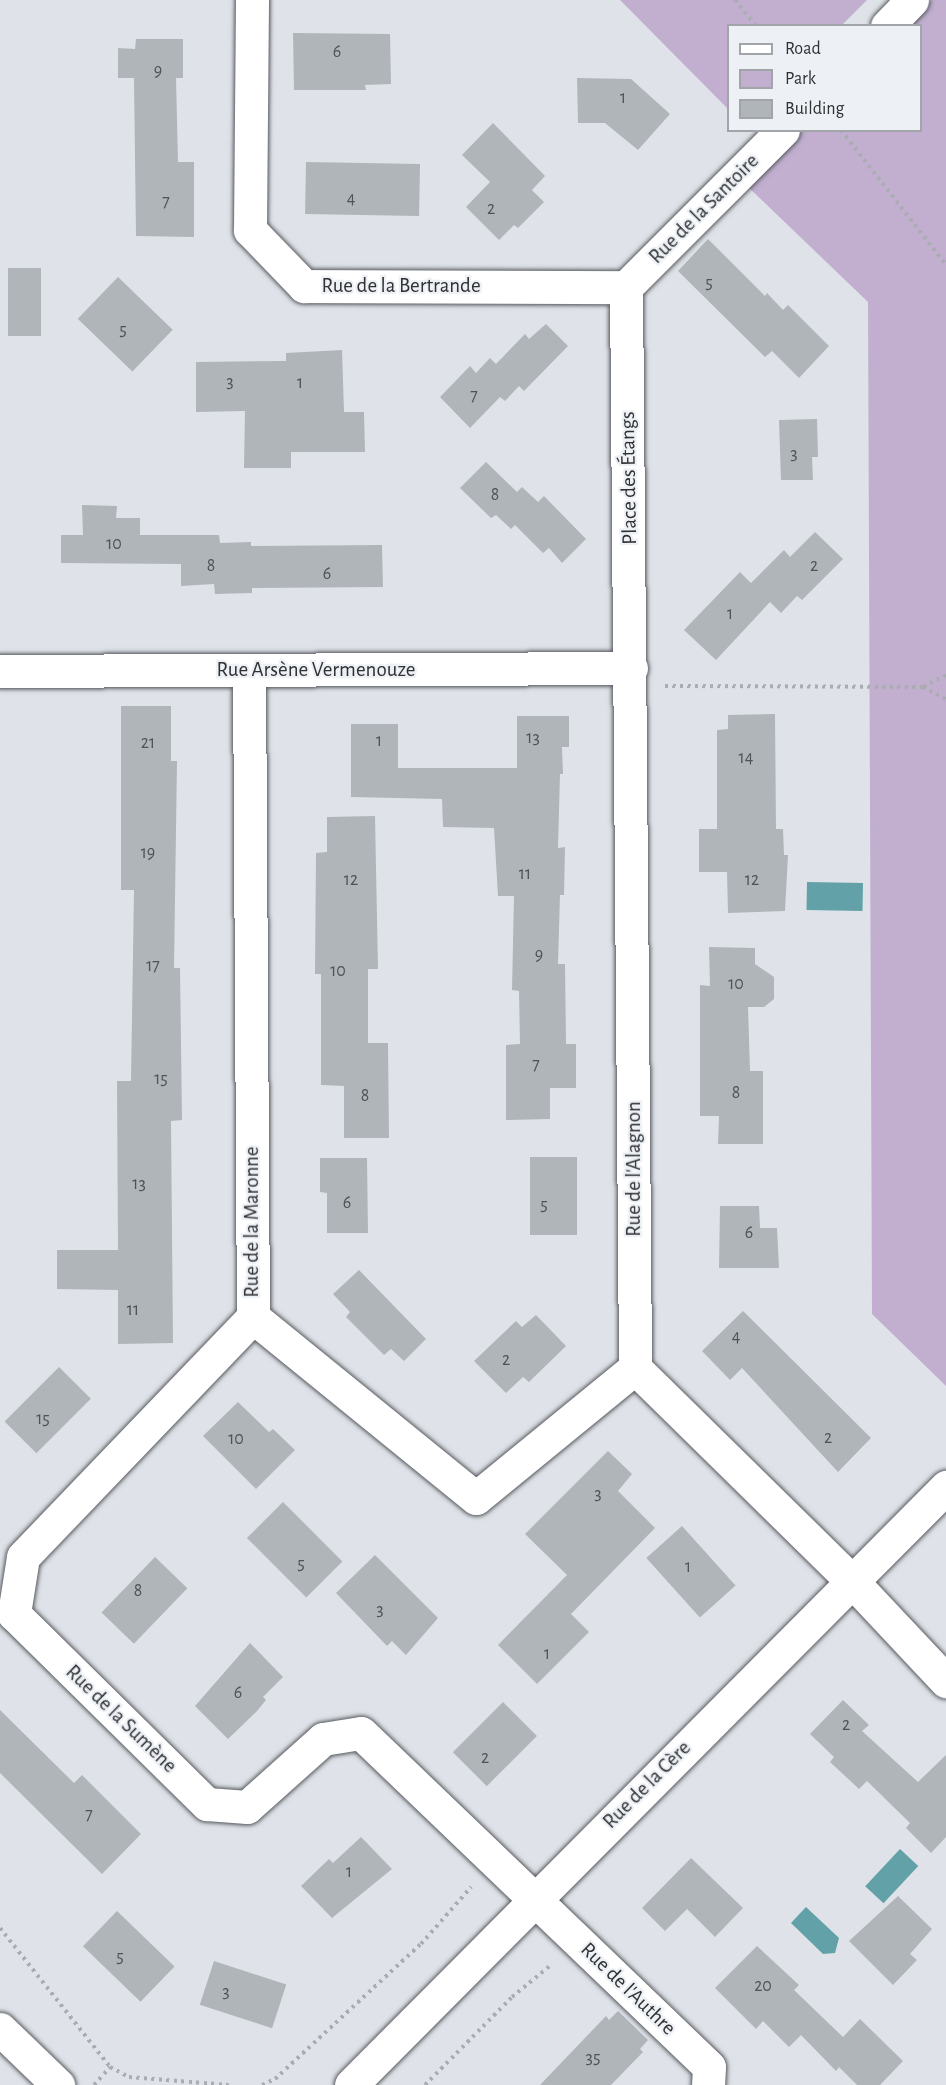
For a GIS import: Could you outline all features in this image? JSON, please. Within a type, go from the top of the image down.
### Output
[{"type":"street","name":"Rue de la Bertrande","points":[[252,0],[250,230],[304,286],[626,287]]},
{"type":"street","points":[[889,24],[912,0]]},
{"type":"street","name":"Rue de la Santoire","points":[[626,287],[781,132]]},
{"type":"street","name":"Place des Étangs","points":[[626,287],[632,677]]},
{"type":"street","name":"Rue Arsène Vermenouze","points":[[0,671],[249,670],[632,677]]},
{"type":"street","name":"Rue de la Maronne","points":[[249,670],[253,1317],[476,1498],[635,1368]]},
{"type":"street","name":"Rue de l'Alagnon","points":[[632,677],[635,1368]]},
{"type":"street","name":"Rue de la Sumène","points":[[253,1317],[12,1554],[14,1614],[207,1804],[247,1807],[322,1739],[361,1733],[535,1898]]},
{"type":"street","points":[[635,1368],[851,1580],[946,1681]]},
{"type":"street","name":"Rue de la Cère","points":[[351,2085],[946,1487]]},
{"type":"street","name":"Rue de l'Authre","points":[[535,1898],[709,2067],[708,2085]]},
{"type":"street","points":[[0,2030],[58,2085]]},
{"type":"path","points":[[735,0],[754,24]]},
{"type":"path","points":[[843,132],[946,265]]},
{"type":"path","points":[[923,687],[946,675]]},
{"type":"path","points":[[632,677],[923,687],[946,699]]},
{"type":"path","points":[[262,2085],[275,2079],[421,1944],[494,1858]]},
{"type":"path","points":[[0,1928],[110,2067],[129,2077],[229,2085]]},
{"type":"path","points":[[425,2085],[512,1997],[546,1971],[574,1936]]},
{"type":"path","points":[[94,2085],[110,2067]]},
{"type":"path","points":[[275,2079],[280,2085]]},
{"type":"green space","points":[[620,0],[867,0],[843,24],[727,24],[727,108]]},
{"type":"green space","points":[[932,0],[946,0],[946,1386],[872,1314],[868,302],[745,184],[798,132],[922,132],[922,24],[907,24]]},
{"type":"water","points":[[807,882],[863,883],[863,911],[807,910]]},
{"type":"water","points":[[900,1849],[918,1866],[884,1903],[865,1886]]},
{"type":"water","points":[[806,1907],[839,1938],[835,1953],[823,1954],[791,1923]]},
{"type":"building","points":[[293,33],[390,34],[391,84],[365,85],[366,90],[294,90]]},
{"type":"building","points":[[136,39],[183,39],[183,78],[176,78],[178,162],[194,162],[194,237],[136,236],[134,78],[118,78],[118,48],[135,49]]},
{"type":"building","points":[[577,78],[631,79],[670,114],[638,150],[605,123],[578,123]]},
{"type":"building","points":[[493,123],[545,176],[532,190],[544,202],[518,228],[514,225],[499,240],[466,207],[490,182],[462,155]]},
{"type":"building","points":[[306,162],[420,164],[419,216],[305,214]]},
{"type":"building","points":[[708,239],[765,296],[767,293],[783,310],[788,305],[829,346],[799,378],[772,351],[765,357],[678,271]]},
{"type":"building","points":[[8,268],[41,268],[41,336],[8,336]]},
{"type":"building","points":[[118,277],[173,330],[132,372],[78,319]]},
{"type":"building","points":[[546,324],[568,346],[524,391],[519,386],[505,401],[500,397],[470,428],[440,397],[470,366],[476,373],[490,358],[496,364],[525,334],[529,339]]},
{"type":"building","points":[[342,350],[344,412],[364,412],[365,452],[291,452],[291,468],[244,468],[245,411],[196,412],[196,362],[286,361],[286,353]]},
{"type":"building","points":[[817,419],[818,457],[812,457],[813,480],[781,480],[779,420]]},
{"type":"building","points":[[486,462],[517,492],[522,487],[538,502],[544,496],[586,539],[562,563],[549,548],[543,553],[515,525],[511,529],[496,515],[491,518],[460,488]]},
{"type":"building","points":[[82,505],[117,506],[116,518],[140,518],[140,535],[219,535],[220,543],[251,542],[251,546],[382,545],[383,587],[252,588],[252,593],[215,594],[214,584],[181,586],[181,564],[61,563],[61,535],[83,535]]},
{"type":"building","points":[[815,532],[843,559],[802,600],[797,596],[781,613],[770,602],[716,660],[684,630],[740,572],[751,583],[784,550],[790,557]]},
{"type":"building","points":[[121,706],[171,706],[171,761],[177,761],[174,968],[180,968],[182,1120],[171,1121],[173,1343],[118,1344],[118,1290],[57,1289],[57,1250],[118,1250],[117,1081],[131,1081],[134,890],[121,890]]},
{"type":"building","points":[[775,714],[776,829],[783,829],[784,855],[788,855],[785,911],[728,913],[727,872],[699,872],[699,829],[717,829],[717,730],[728,729],[728,715]]},
{"type":"building","points":[[517,716],[569,716],[569,747],[562,747],[563,774],[560,774],[558,848],[565,847],[564,895],[560,895],[558,964],[565,964],[566,1044],[576,1044],[576,1088],[550,1088],[550,1119],[506,1120],[506,1045],[520,1044],[519,991],[512,990],[514,896],[498,896],[494,828],[443,827],[442,799],[351,797],[351,724],[398,724],[398,768],[517,768]]},
{"type":"building","points":[[375,816],[378,969],[368,969],[368,1043],[388,1043],[389,1138],[344,1138],[344,1086],[321,1085],[321,974],[315,974],[316,853],[327,852],[327,817]]},
{"type":"building","points":[[709,947],[755,948],[755,964],[774,977],[774,999],[764,1007],[748,1007],[750,1071],[763,1071],[763,1144],[718,1144],[719,1116],[700,1116],[700,985],[710,986]]},
{"type":"building","points":[[530,1157],[577,1157],[577,1235],[530,1235]]},
{"type":"building","points":[[320,1158],[367,1158],[368,1233],[327,1233],[327,1193],[320,1192]]},
{"type":"building","points":[[720,1206],[759,1206],[760,1228],[777,1228],[779,1268],[719,1268]]},
{"type":"building","points":[[359,1270],[426,1339],[404,1361],[391,1349],[384,1355],[346,1317],[350,1312],[333,1294]]},
{"type":"building","points":[[743,1311],[871,1438],[838,1472],[742,1368],[730,1380],[702,1351]]},
{"type":"building","points":[[536,1315],[566,1346],[529,1382],[523,1377],[506,1393],[474,1361],[516,1321],[522,1327]]},
{"type":"building","points":[[59,1367],[91,1399],[36,1453],[5,1421]]},
{"type":"building","points":[[238,1402],[269,1432],[273,1429],[295,1450],[256,1489],[203,1436]]},
{"type":"building","points":[[608,1451],[632,1474],[618,1491],[655,1528],[571,1614],[589,1632],[537,1684],[498,1645],[567,1575],[525,1534]]},
{"type":"building","points":[[283,1502],[342,1561],[306,1597],[247,1538]]},
{"type":"building","points":[[682,1526],[736,1585],[700,1618],[646,1558]]},
{"type":"building","points":[[375,1555],[438,1618],[406,1655],[392,1641],[387,1646],[336,1593]]},
{"type":"building","points":[[155,1557],[187,1588],[134,1644],[102,1612]]},
{"type":"building","points":[[250,1643],[283,1677],[263,1697],[266,1700],[257,1711],[228,1739],[195,1706]]},
{"type":"building","points":[[843,1700],[869,1725],[862,1731],[918,1782],[946,1755],[946,1837],[931,1853],[906,1828],[910,1823],[867,1781],[859,1789],[830,1762],[834,1757],[810,1734]]},
{"type":"building","points":[[503,1702],[537,1736],[487,1786],[453,1752]]},
{"type":"building","points":[[0,1710],[74,1783],[82,1775],[141,1834],[102,1874],[0,1773]]},
{"type":"building","points":[[361,1837],[392,1869],[332,1918],[301,1886],[329,1859],[333,1863]]},
{"type":"building","points":[[691,1858],[743,1908],[715,1937],[687,1909],[665,1931],[642,1908]]},
{"type":"building","points":[[898,1896],[932,1929],[910,1954],[917,1960],[893,1985],[849,1941]]},
{"type":"building","points":[[117,1911],[175,1967],[141,2002],[83,1946]]},
{"type":"building","points":[[757,1946],[799,1985],[794,1990],[843,2037],[860,2019],[903,2061],[880,2085],[857,2085],[839,2067],[836,2071],[801,2035],[789,2047],[763,2021],[756,2029],[715,1988]]},
{"type":"building","points":[[214,1961],[286,1984],[272,2028],[200,2005]]},
{"type":"building","points":[[618,2011],[648,2040],[640,2049],[643,2052],[611,2085],[540,2085],[606,2016],[609,2020]]}]
